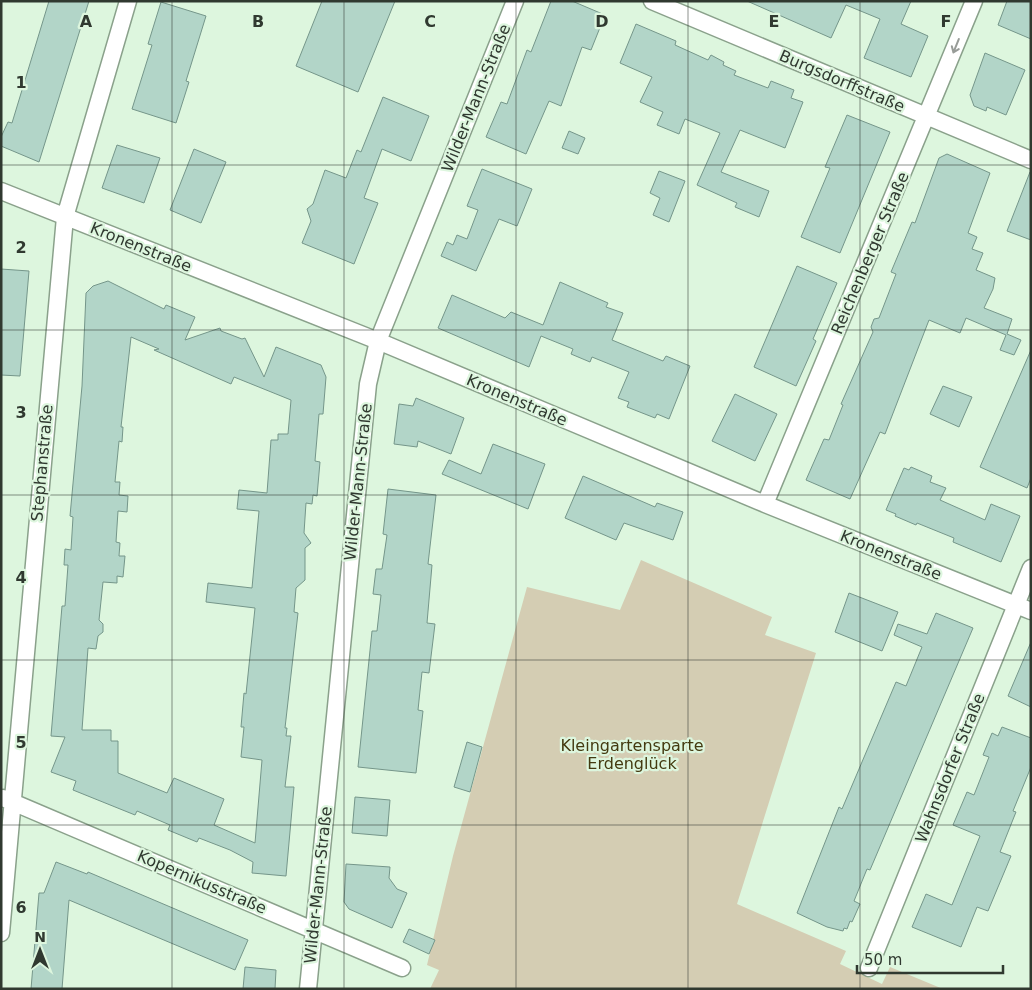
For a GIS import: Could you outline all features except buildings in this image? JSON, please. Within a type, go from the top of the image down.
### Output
[{"type":"street","name":"Stephanstraße","points":[[1,933],[6,799],[64,217],[128,1]]},
{"type":"street","name":"Wilder-Mann-Straße","points":[[308,989],[368,384],[378,341],[515,1]]},
{"type":"street","name":"Burgsdorffstraße","points":[[652,1],[1031,160]]},
{"type":"street","name":"Reichenberger Straße","points":[[765,504],[928,117],[974,1]]},
{"type":"street","name":"Kronenstraße","points":[[1,191],[378,341],[765,504],[1023,608]]},
{"type":"street","name":"Wahnsdorfer Straße","points":[[869,968],[1023,608],[1031,568]]},
{"type":"street","name":"Kopernikusstraße","points":[[6,799],[402,968]]},
{"type":"green space","name":"Kleingartensparte Erdenglück","points":[[641,560],[772,617],[765,635],[816,653],[737,904],[846,951],[840,964],[882,984],[890,967],[943,989],[430,989],[439,970],[427,965],[453,856],[527,587],[620,610]]}]
